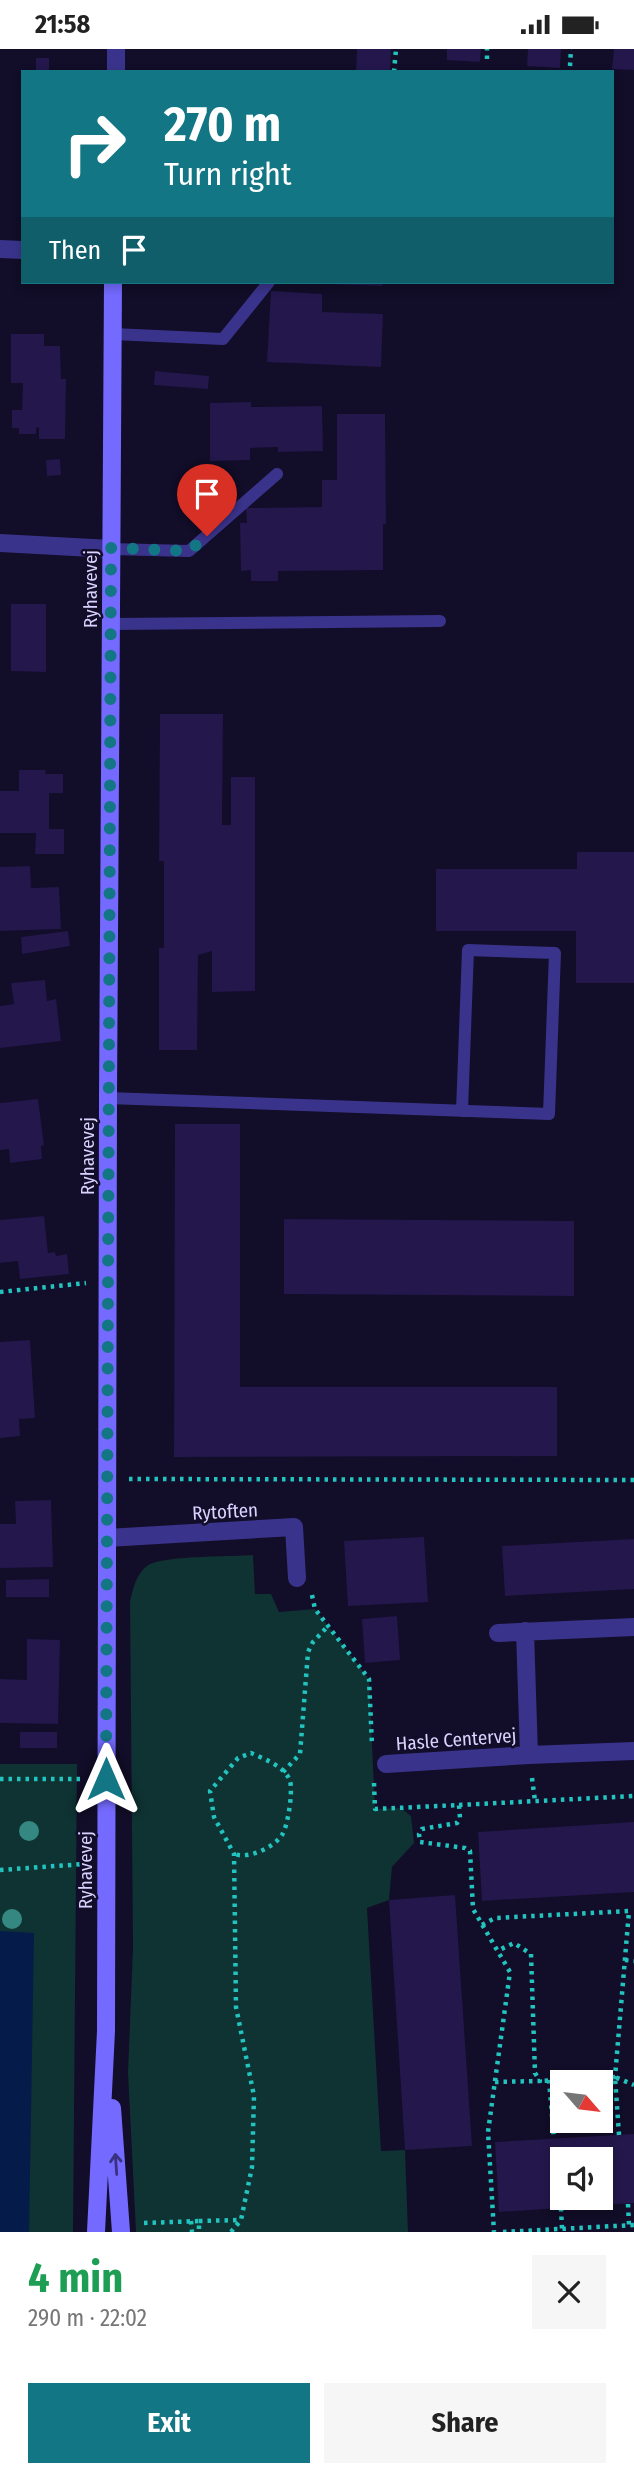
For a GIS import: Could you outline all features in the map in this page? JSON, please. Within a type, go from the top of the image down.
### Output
[{"type":"street","points":[[116,49],[116,70]]},
{"type":"street","points":[[0,249],[21,250]]},
{"type":"street","name":"Ryhavevej","points":[[96,2232],[106,2031],[113,284]]},
{"type":"street","points":[[0,543],[111,548]]},
{"type":"street","name":"Rytoften","points":[[107,1538],[294,1527],[297,1578]]},
{"type":"street","points":[[498,1633],[634,1627]]},
{"type":"street","name":"Hasle Centervej","points":[[525,1631],[529,1755]]},
{"type":"street","name":"Hasle Centervej","points":[[377,1764],[634,1751]]},
{"type":"street","name":"Ryhavevej","points":[[106,2031],[121,2228]]},
{"type":"lane","points":[[113,334],[223,339],[267,284]]},
{"type":"lane","points":[[111,548],[189,551],[277,474]]},
{"type":"lane","points":[[111,624],[440,621]]},
{"type":"lane","points":[[108,1098],[462,1111],[549,1114],[555,953],[468,950],[462,1111]]},
{"type":"path","points":[[394,70],[396,49]]},
{"type":"path","points":[[487,49],[487,59]]},
{"type":"path","points":[[570,67],[571,49]]},
{"type":"path","points":[[0,1292],[81,1283]]},
{"type":"path","points":[[107,1479],[634,1481]]},
{"type":"path","points":[[297,1578],[310,1584],[315,1609],[369,1679],[377,1764],[375,1809],[634,1796]]},
{"type":"path","points":[[283,1772],[300,1754],[308,1652],[313,1642],[328,1626]]},
{"type":"path","points":[[231,2232],[241,2220],[252,2167],[254,2096],[236,2007],[234,1854],[214,1817],[210,1791],[238,1758],[251,1753],[278,1766],[290,1780],[290,1803],[284,1832],[276,1842],[259,1851],[241,1856],[234,1854]]},
{"type":"path","points":[[0,1779],[106,1779]]},
{"type":"path","points":[[459,1805],[460,1818],[457,1823],[422,1829],[419,1834],[420,1842],[470,1851],[473,1909],[510,1972],[488,2132],[494,2232]]},
{"type":"path","points":[[0,1870],[106,1863]]},
{"type":"path","points":[[482,1925],[495,1918],[632,1911],[615,2077],[619,2135]]},
{"type":"path","points":[[497,1951],[514,1943],[531,1954],[535,2073],[540,2081]]},
{"type":"path","points":[[625,1960],[634,1961]]},
{"type":"path","points":[[495,2082],[615,2077],[634,2085]]},
{"type":"path","points":[[549,2080],[554,2139]]},
{"type":"path","points":[[503,2232],[631,2225],[628,2204]]},
{"type":"path","points":[[561,2210],[562,2229]]},
{"type":"path","points":[[121,2228],[191,2221],[241,2220]]},
{"type":"path","points":[[191,2221],[192,2232]]},
{"type":"path","points":[[198,2221],[199,2232]]},
{"type":"green space","points":[[253,1555],[255,1594],[271,1594],[279,1612],[315,1609],[369,1679],[375,1809],[401,1808],[411,1816],[414,1843],[392,1867],[389,1900],[367,1908],[381,2151],[405,2150],[408,2232],[136,2232],[128,2073],[133,1947],[130,1601],[140,1573],[155,1562],[181,1558]]},
{"type":"green space","points":[[0,1764],[77,1764],[73,2232],[0,2232]]},
{"type":"water","points":[[0,1931],[34,1933],[29,2232],[0,2232]]},
{"type":"building","points":[[357,49],[391,49],[390,70],[356,70]]},
{"type":"building","points":[[447,49],[481,49],[480,62],[447,60]]},
{"type":"building","points":[[528,49],[561,49],[560,68],[527,66]]},
{"type":"building","points":[[614,49],[634,49],[634,70],[612,69]]},
{"type":"building","points":[[36,58],[49,58],[49,70],[36,70]]},
{"type":"building","points":[[331,284],[382,284],[382,286]]},
{"type":"building","points":[[271,291],[322,294],[322,312],[383,314],[381,367],[267,362]]},
{"type":"building","points":[[11,334],[44,334],[44,346],[60,346],[61,379],[66,379],[65,439],[39,439],[39,427],[36,428],[36,434],[19,434],[19,428],[12,428],[12,410],[22,410],[23,383],[11,383]]},
{"type":"building","points":[[155,371],[209,376],[208,389],[154,385]]},
{"type":"building","points":[[251,402],[251,407],[322,406],[323,451],[278,452],[278,447],[250,448],[250,460],[210,461],[210,403]]},
{"type":"building","points":[[337,414],[385,414],[386,524],[383,524],[383,570],[278,571],[278,581],[251,581],[251,570],[241,571],[240,523],[247,523],[246,508],[322,507],[322,480],[337,480]]},
{"type":"building","points":[[60,459],[61,475],[47,476],[46,460]]},
{"type":"building","points":[[11,604],[46,604],[46,672],[11,671]]},
{"type":"building","points":[[160,714],[223,714],[222,825],[231,825],[231,777],[255,777],[255,991],[212,992],[212,951],[198,955],[197,1050],[159,1050],[159,948],[164,948],[164,861],[159,861]]},
{"type":"building","points":[[19,770],[46,770],[45,774],[63,774],[63,793],[49,793],[49,829],[64,829],[64,854],[35,854],[36,833],[0,833],[0,791],[19,791]]},
{"type":"building","points":[[577,852],[634,852],[634,983],[576,983],[576,931],[436,931],[436,869],[577,869]]},
{"type":"building","points":[[30,866],[31,888],[59,887],[61,929],[0,931],[0,867]]},
{"type":"building","points":[[68,931],[70,946],[22,954],[21,937]]},
{"type":"building","points":[[45,980],[47,1001],[56,999],[61,1041],[0,1048],[0,1006],[14,1004],[11,983]]},
{"type":"building","points":[[38,1099],[44,1145],[41,1146],[42,1159],[10,1163],[9,1149],[0,1150],[0,1103]]},
{"type":"building","points":[[175,1124],[240,1124],[240,1387],[557,1387],[557,1456],[174,1457]]},
{"type":"building","points":[[44,1216],[48,1253],[55,1252],[56,1256],[67,1254],[69,1274],[20,1279],[18,1261],[0,1263],[0,1220]]},
{"type":"building","points":[[284,1219],[574,1221],[574,1296],[284,1294]]},
{"type":"building","points":[[30,1340],[35,1418],[19,1419],[20,1436],[0,1438],[0,1342]]},
{"type":"building","points":[[51,1500],[53,1567],[0,1568],[0,1524],[16,1524],[15,1501]]},
{"type":"building","points":[[424,1537],[428,1602],[348,1606],[344,1541]]},
{"type":"building","points":[[634,1539],[634,1589],[505,1596],[502,1546]]},
{"type":"building","points":[[49,1579],[49,1597],[6,1597],[6,1580]]},
{"type":"building","points":[[397,1616],[400,1660],[365,1663],[362,1619]]},
{"type":"building","points":[[27,1639],[60,1640],[58,1724],[0,1723],[0,1679],[27,1680]]},
{"type":"building","points":[[20,1732],[57,1732],[57,1748],[20,1748]]},
{"type":"building","points":[[634,1822],[634,1892],[482,1901],[478,1832]]},
{"type":"building","points":[[455,1895],[472,2146],[405,2150],[389,1900]]},
{"type":"building","points":[[634,2134],[634,2203],[613,2204],[613,2147],[550,2147],[550,2209],[499,2212],[495,2142]]},
{"type":"route","points":[[106,1779],[111,548],[189,551],[207,536]]}]
